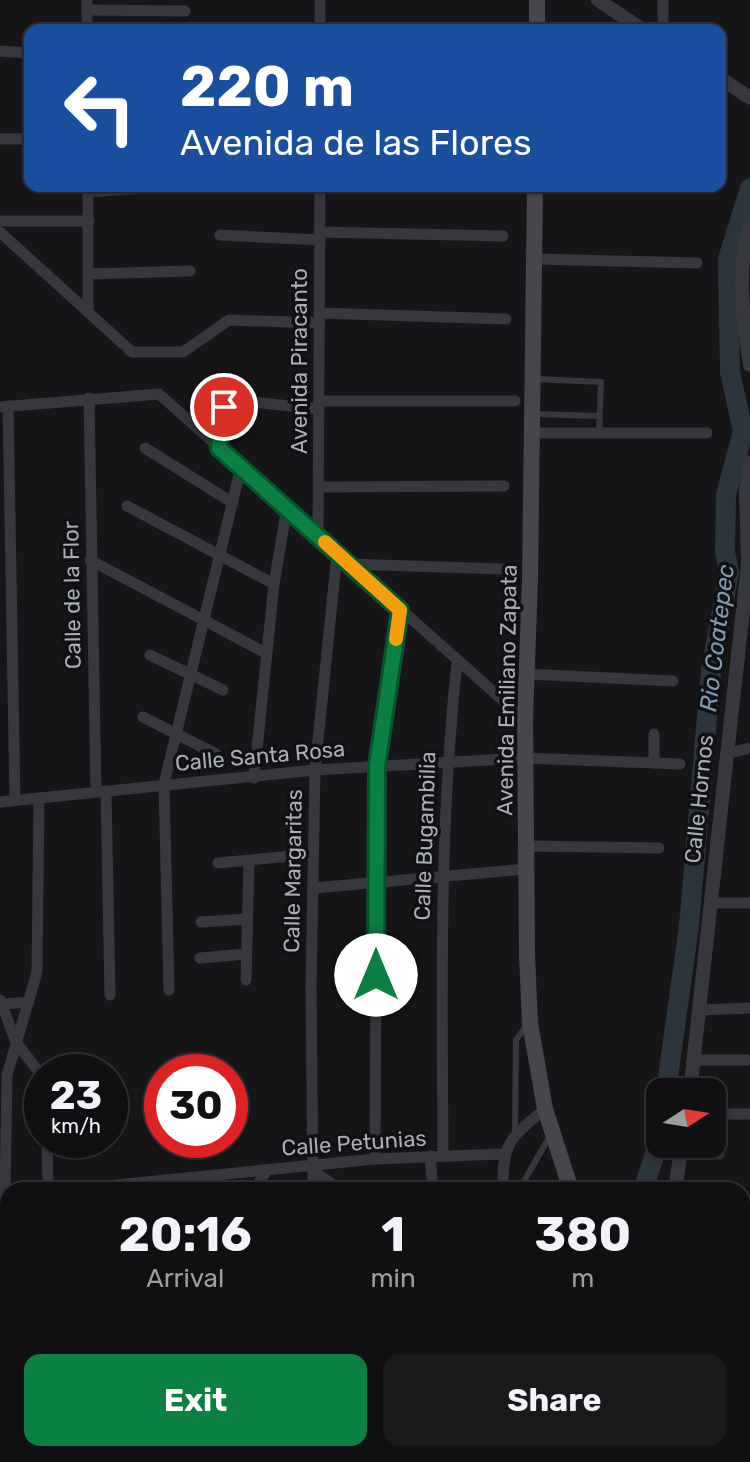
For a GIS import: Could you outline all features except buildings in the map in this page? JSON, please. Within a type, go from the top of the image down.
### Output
[{"type":"main road","points":[[537,0],[537,24]]},
{"type":"main road","name":"Avenida Emiliano Zapata","points":[[535,192],[525,720],[530,1023],[545,1109],[568,1182]]},
{"type":"street","points":[[320,0],[320,24]]},
{"type":"street","points":[[598,0],[634,24]]},
{"type":"street","points":[[663,0],[663,24]]},
{"type":"street","points":[[87,5],[185,11]]},
{"type":"street","points":[[0,51],[24,53]]},
{"type":"street","points":[[726,82],[750,98]]},
{"type":"street","points":[[0,139],[24,139]]},
{"type":"street","points":[[88,192],[88,312]]},
{"type":"street","name":"Avenida Piracanto","points":[[318,536],[320,192]]},
{"type":"street","points":[[0,221],[89,221]]},
{"type":"street","points":[[750,223],[743,247],[741,310],[750,365]]},
{"type":"street","points":[[0,232],[132,352],[183,352],[229,320],[506,319]]},
{"type":"street","points":[[220,235],[503,236]]},
{"type":"street","points":[[534,259],[697,263]]},
{"type":"street","points":[[89,274],[190,271]]},
{"type":"street","points":[[15,800],[4,406],[159,394],[457,663],[525,720]]},
{"type":"street","name":"Calle de la Flor","points":[[89,398],[90,560],[110,995]]},
{"type":"street","points":[[219,448],[224,407],[232,400],[319,405],[515,401]]},
{"type":"street","points":[[532,433],[707,433]]},
{"type":"street","points":[[145,448],[233,503]]},
{"type":"street","name":"Calle Hornos","points":[[692,1078],[748,564],[746,490],[750,462]]},
{"type":"street","points":[[169,990],[164,784],[241,467]]},
{"type":"street","points":[[318,487],[504,486]]},
{"type":"street","points":[[127,506],[274,584]]},
{"type":"street","points":[[254,778],[274,584],[287,507]]},
{"type":"street","name":"Calle Margaritas","points":[[313,1182],[311,986],[315,770],[337,554]]},
{"type":"street","points":[[90,560],[266,653]]},
{"type":"street","points":[[348,564],[503,569]]},
{"type":"street","points":[[375,1159],[377,766],[400,610]]},
{"type":"street","points":[[150,655],[223,690]]},
{"type":"street","name":"Calle Bugambilia","points":[[434,1182],[437,1156],[441,878],[447,763],[457,663]]},
{"type":"street","points":[[526,674],[673,681]]},
{"type":"street","points":[[143,717],[216,754]]},
{"type":"street","points":[[654,734],[654,763]]},
{"type":"street","points":[[726,754],[750,748]]},
{"type":"street","name":"Calle Santa Rosa","points":[[0,802],[377,766],[525,758],[680,764]]},
{"type":"street","points":[[4,1182],[7,1075],[37,972],[39,799]]},
{"type":"street","points":[[527,846],[659,848]]},
{"type":"street","points":[[218,863],[313,854]]},
{"type":"street","points":[[246,980],[249,861]]},
{"type":"street","points":[[314,888],[526,869]]},
{"type":"street","points":[[710,903],[750,903]]},
{"type":"street","points":[[201,922],[247,919]]},
{"type":"street","points":[[200,958],[246,954]]},
{"type":"street","points":[[25,1054],[16,1042],[2,1002],[29,1002]]},
{"type":"street","points":[[701,1010],[750,1008]]},
{"type":"street","points":[[695,1060],[750,1060]]},
{"type":"street","points":[[503,1182],[502,1154],[515,1134],[545,1109]]},
{"type":"street","points":[[726,1114],[750,1114]]},
{"type":"street","name":"Calle Petunias","points":[[193,1182],[267,1170],[313,1168],[375,1159],[502,1154]]},
{"type":"street","points":[[47,1158],[48,1182]]},
{"type":"street","points":[[676,1182],[680,1158]]},
{"type":"street","points":[[313,1168],[331,1182]]},
{"type":"street","points":[[259,1182],[267,1170]]},
{"type":"lane","points":[[532,379],[601,382],[599,433]]},
{"type":"lane","points":[[533,414],[599,416]]},
{"type":"lane","points":[[515,1134],[516,1040],[530,1023]]},
{"type":"lane","points":[[524,1182],[551,1134]]},
{"type":"waterway","name":"Rio Coatepec","points":[[668,1078],[689,926],[711,671],[729,572],[725,552],[726,495],[743,431],[730,372],[728,259],[750,188]]},
{"type":"waterway","name":"Rio Coatepec","points":[[646,1182],[653,1158]]},
{"type":"slow traffic","points":[[325,542],[400,610],[396,639]]},
{"type":"route","points":[[224,407],[219,448],[400,610],[377,766],[376,975]]}]
